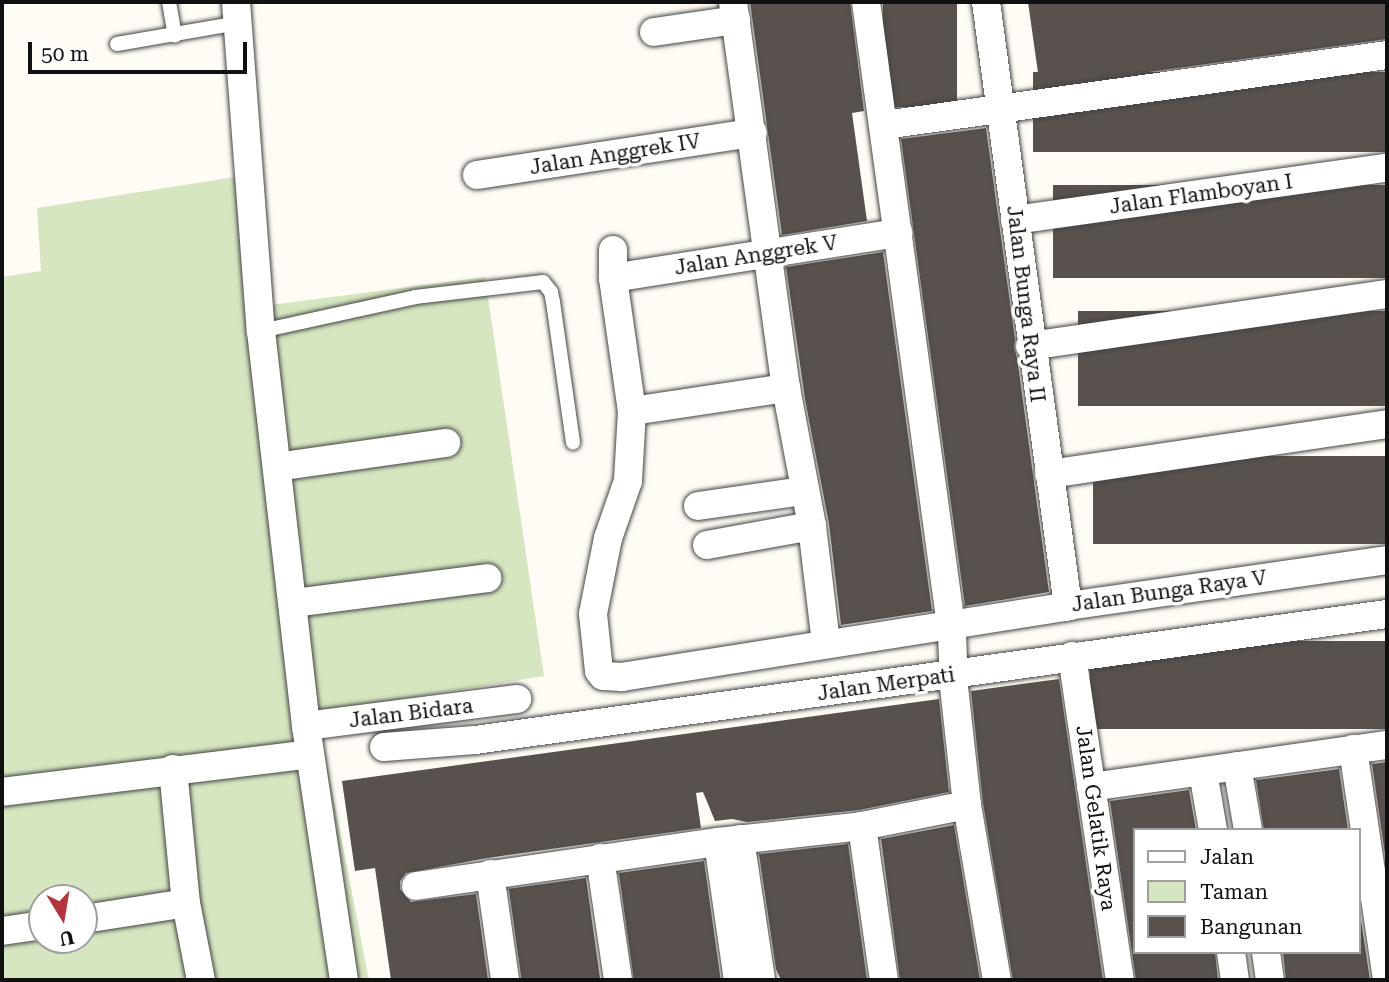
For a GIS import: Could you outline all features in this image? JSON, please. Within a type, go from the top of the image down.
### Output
[{"type":"street","points":[[866,2],[951,625],[967,805],[997,980]]},
{"type":"street","name":"Jalan Bunga Raya II","points":[[986,2],[1030,346],[1068,606]]},
{"type":"street","points":[[654,32],[734,11],[753,133],[786,387],[812,526],[826,643]]},
{"type":"street","points":[[238,12],[261,331],[308,740],[344,980]]},
{"type":"street","points":[[884,125],[1387,55]]},
{"type":"street","name":"Jalan Anggrek IV","points":[[477,175],[753,133]]},
{"type":"street","name":"Jalan Flamboyan I","points":[[1015,220],[1387,168]]},
{"type":"street","name":"Jalan Anggrek V","points":[[632,411],[613,264],[769,252],[898,233]]},
{"type":"street","points":[[1030,346],[1387,294]]},
{"type":"street","points":[[632,411],[786,387]]},
{"type":"street","name":"Jalan Bunga Raya V","points":[[632,411],[628,481],[608,538],[593,614],[598,671],[603,676],[622,677],[826,643],[1387,560]]},
{"type":"street","points":[[1049,474],[1387,424]]},
{"type":"street","points":[[277,467],[446,443]]},
{"type":"street","points":[[698,506],[804,491]]},
{"type":"street","points":[[708,545],[812,526]]},
{"type":"street","points":[[293,603],[486,578]]},
{"type":"street","name":"Jalan Merpati","points":[[384,747],[475,740],[1387,614]]},
{"type":"street","name":"Jalan Gelatik Raya","points":[[1072,656],[1120,980]]},
{"type":"street","name":"Jalan Bidara","points":[[2,792],[173,769],[517,699]]},
{"type":"street","points":[[1091,787],[1387,745]]},
{"type":"street","points":[[1353,749],[1387,980]]},
{"type":"street","points":[[1237,766],[1248,828]]},
{"type":"street","points":[[173,769],[186,903],[201,980]]},
{"type":"street","points":[[1203,772],[1213,828]]},
{"type":"street","points":[[416,887],[600,858],[862,826],[967,805]]},
{"type":"street","points":[[862,826],[884,980]]},
{"type":"street","points":[[729,841],[738,980]]},
{"type":"street","points":[[729,841],[761,980]]},
{"type":"street","points":[[600,858],[618,980]]},
{"type":"street","points":[[490,874],[505,980]]},
{"type":"street","points":[[98,917],[186,903]]},
{"type":"street","points":[[2,931],[28,927]]},
{"type":"street","points":[[1231,954],[1235,980]]},
{"type":"street","points":[[1266,954],[1270,980]]},
{"type":"lane","points":[[169,2],[175,34]]},
{"type":"lane","points":[[117,44],[175,34],[238,12]]},
{"type":"lane","points":[[261,331],[415,297],[543,282],[553,302],[573,443]]},
{"type":"green space","points":[[248,175],[271,305],[485,277],[544,676],[317,713],[369,980],[2,980],[2,277],[41,271],[37,208]]},
{"type":"building","points":[[750,2],[850,2],[864,111],[852,113],[867,221],[782,235]]},
{"type":"building","points":[[883,2],[957,2],[957,107],[883,107]]},
{"type":"building","points":[[1028,2],[1387,2],[1387,39],[1040,87]]},
{"type":"building","points":[[1033,72],[1387,72],[1387,152],[1033,152]]},
{"type":"building","points":[[986,128],[1049,592],[965,606],[901,139]]},
{"type":"building","points":[[1053,185],[1387,185],[1387,278],[1053,278]]},
{"type":"building","points":[[883,252],[932,611],[841,625],[829,524],[805,399],[786,267]]},
{"type":"building","points":[[1078,311],[1387,311],[1387,406],[1078,406]]},
{"type":"building","points":[[1093,456],[1387,456],[1387,544],[1093,544]]},
{"type":"building","points":[[1090,641],[1387,641],[1387,729],[1090,729]]},
{"type":"building","points":[[1059,679],[1103,980],[1013,980],[983,803],[971,691]]},
{"type":"building","points":[[939,699],[949,792],[859,810],[747,822],[732,819],[715,821],[703,792],[696,793],[701,828],[487,858],[406,873],[400,881],[400,889],[411,902],[476,894],[488,980],[391,980],[375,868],[355,871],[342,781]]},
{"type":"building","points":[[1387,762],[1387,868],[1372,764]]},
{"type":"building","points":[[1339,769],[1348,828],[1264,828],[1256,780]]},
{"type":"building","points":[[1189,790],[1196,828],[1134,828],[1134,954],[1215,954],[1218,980],[1136,980],[1110,801]]},
{"type":"building","points":[[954,825],[980,980],[900,980],[881,839]]},
{"type":"building","points":[[848,844],[867,980],[781,980],[776,969],[759,854]]},
{"type":"building","points":[[704,861],[721,980],[634,980],[619,873]]},
{"type":"building","points":[[586,878],[600,980],[522,980],[509,889]]},
{"type":"building","points":[[1361,919],[1370,980],[1286,980],[1283,954],[1361,954]]}]
